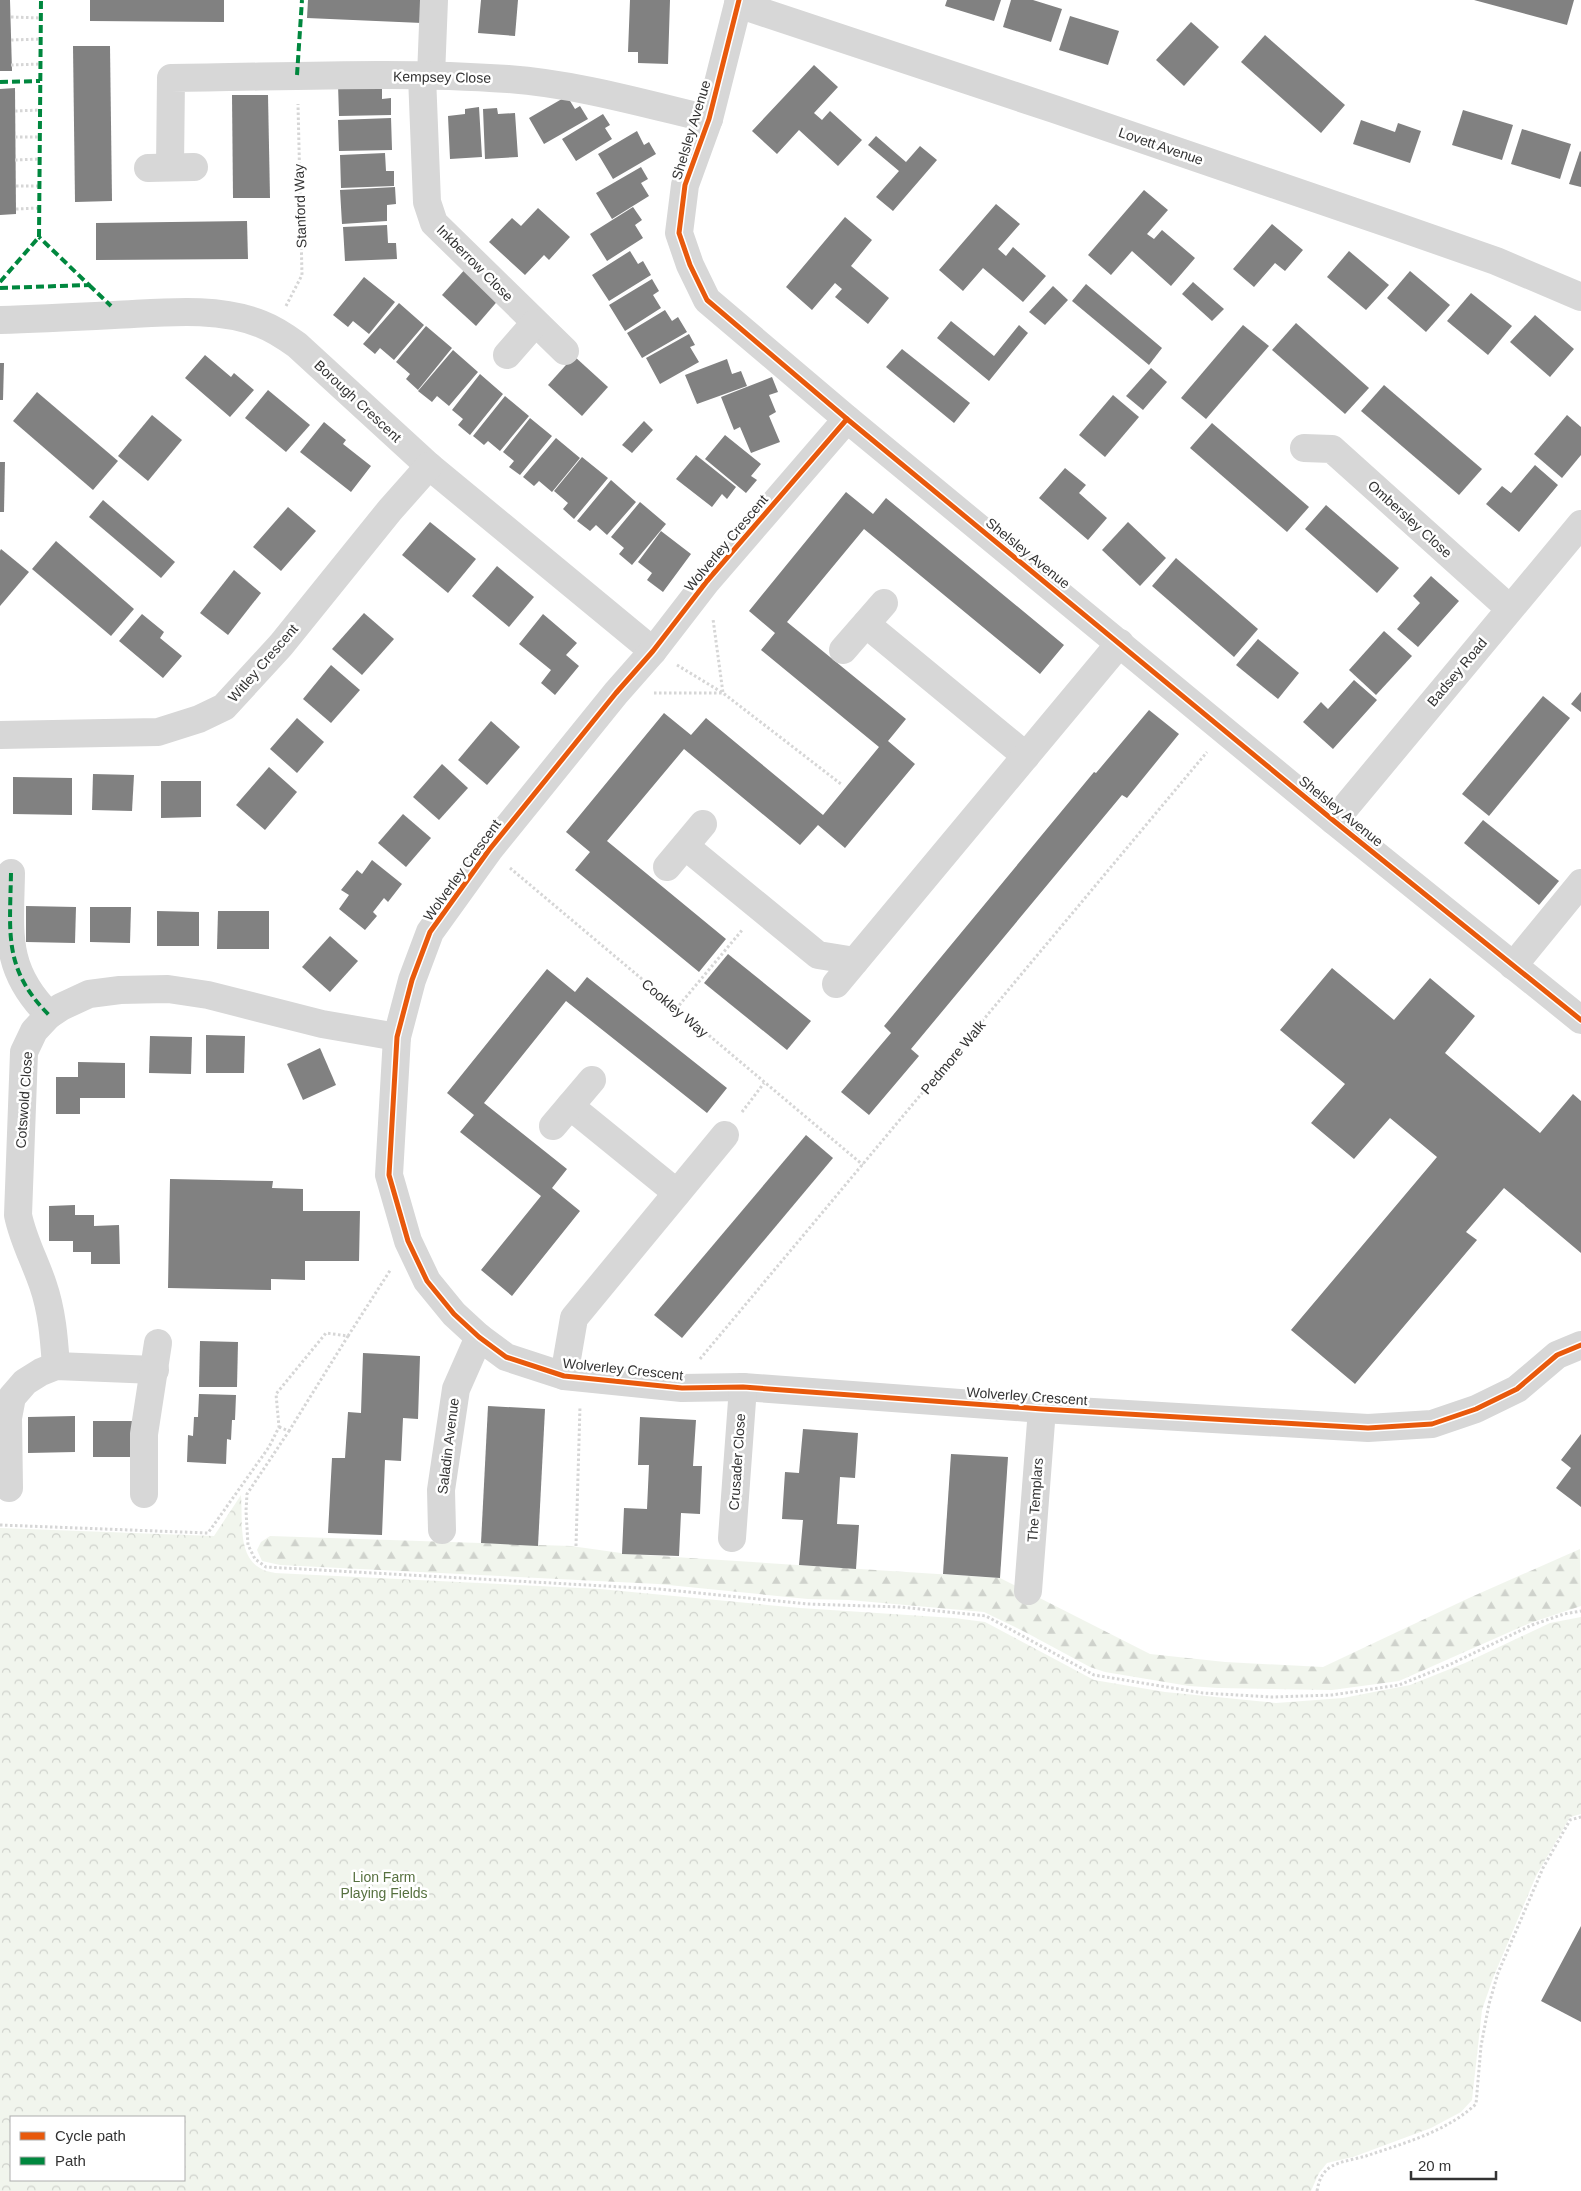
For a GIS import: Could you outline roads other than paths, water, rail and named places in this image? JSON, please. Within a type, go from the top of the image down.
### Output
[{"type":"street","name":"Inkberrow Close","points":[[434,0],[426,76],[428,202],[434,222],[565,351]]},
{"type":"street","name":"Shelsley Avenue","points":[[739,2],[709,119],[686,184],[679,233],[690,265],[707,300],[847,419],[1224,730],[1581,1020]]},
{"type":"street","name":"Lovett Avenue","points":[[739,2],[1412,231],[1496,261],[1581,297]]},
{"type":"street","name":"Kempsey Close","points":[[171,167],[171,78],[426,76],[509,79],[581,88],[709,119]]},
{"type":"street","name":"Borough Crescent","points":[[0,320],[158,313],[203,313],[230,316],[261,324],[274,330],[297,345],[429,466],[653,651]]},
{"type":"street","points":[[507,355],[535,323]]},
{"type":"street","name":"Wolverley Crescent","points":[[847,419],[707,581],[653,651],[616,693],[488,850],[430,932],[412,980],[397,1037],[389,1175],[408,1241],[427,1282],[454,1314],[479,1337],[506,1357],[573,1377],[695,1388],[742,1387],[1042,1409],[1368,1428],[1432,1424],[1476,1410],[1516,1389],[1557,1355],[1581,1345]]},
{"type":"street","name":"Ombersley Close","points":[[1304,448],[1332,449],[1509,608]]},
{"type":"street","name":"Witley Crescent","points":[[0,736],[158,732],[199,719],[224,707],[281,645],[390,510],[429,466]]},
{"type":"street","name":"Badsey Road","points":[[1334,820],[1581,524]]},
{"type":"street","points":[[843,650],[884,603]]},
{"type":"street","points":[[866,624],[1026,756]]},
{"type":"street","points":[[836,984],[1120,643]]},
{"type":"street","points":[[667,867],[703,824]]},
{"type":"street","points":[[685,846],[818,955],[855,961]]},
{"type":"street","points":[[11,873],[10,938],[17,970],[31,997],[49,1015]]},
{"type":"street","points":[[1513,966],[1581,883]]},
{"type":"street","name":"Cotswold Close","points":[[56,1366],[52,1315],[42,1283],[22,1235],[18,1215],[24,1052],[34,1031],[49,1015],[88,994],[120,990],[168,989],[240,1002],[322,1024],[397,1037]]},
{"type":"street","points":[[592,1080],[561,1116],[677,1193]]},
{"type":"street","points":[[573,1377],[574,1318],[725,1135]]},
{"type":"street","name":"Saladin Avenue","points":[[442,1530],[440,1490],[456,1389],[479,1337]]},
{"type":"street","points":[[144,1494],[144,1434],[154,1379],[158,1343]]},
{"type":"street","points":[[9,1488],[8,1414],[12,1397],[25,1382],[40,1372],[56,1366],[154,1379]]},
{"type":"street","name":"Crusader Close","points":[[732,1538],[742,1387]]},
{"type":"street","name":"The Templars","points":[[1028,1591],[1042,1409]]},
{"type":"park label","name":"Lion Farm Playing Fields","points":[[384,1885]]}]
